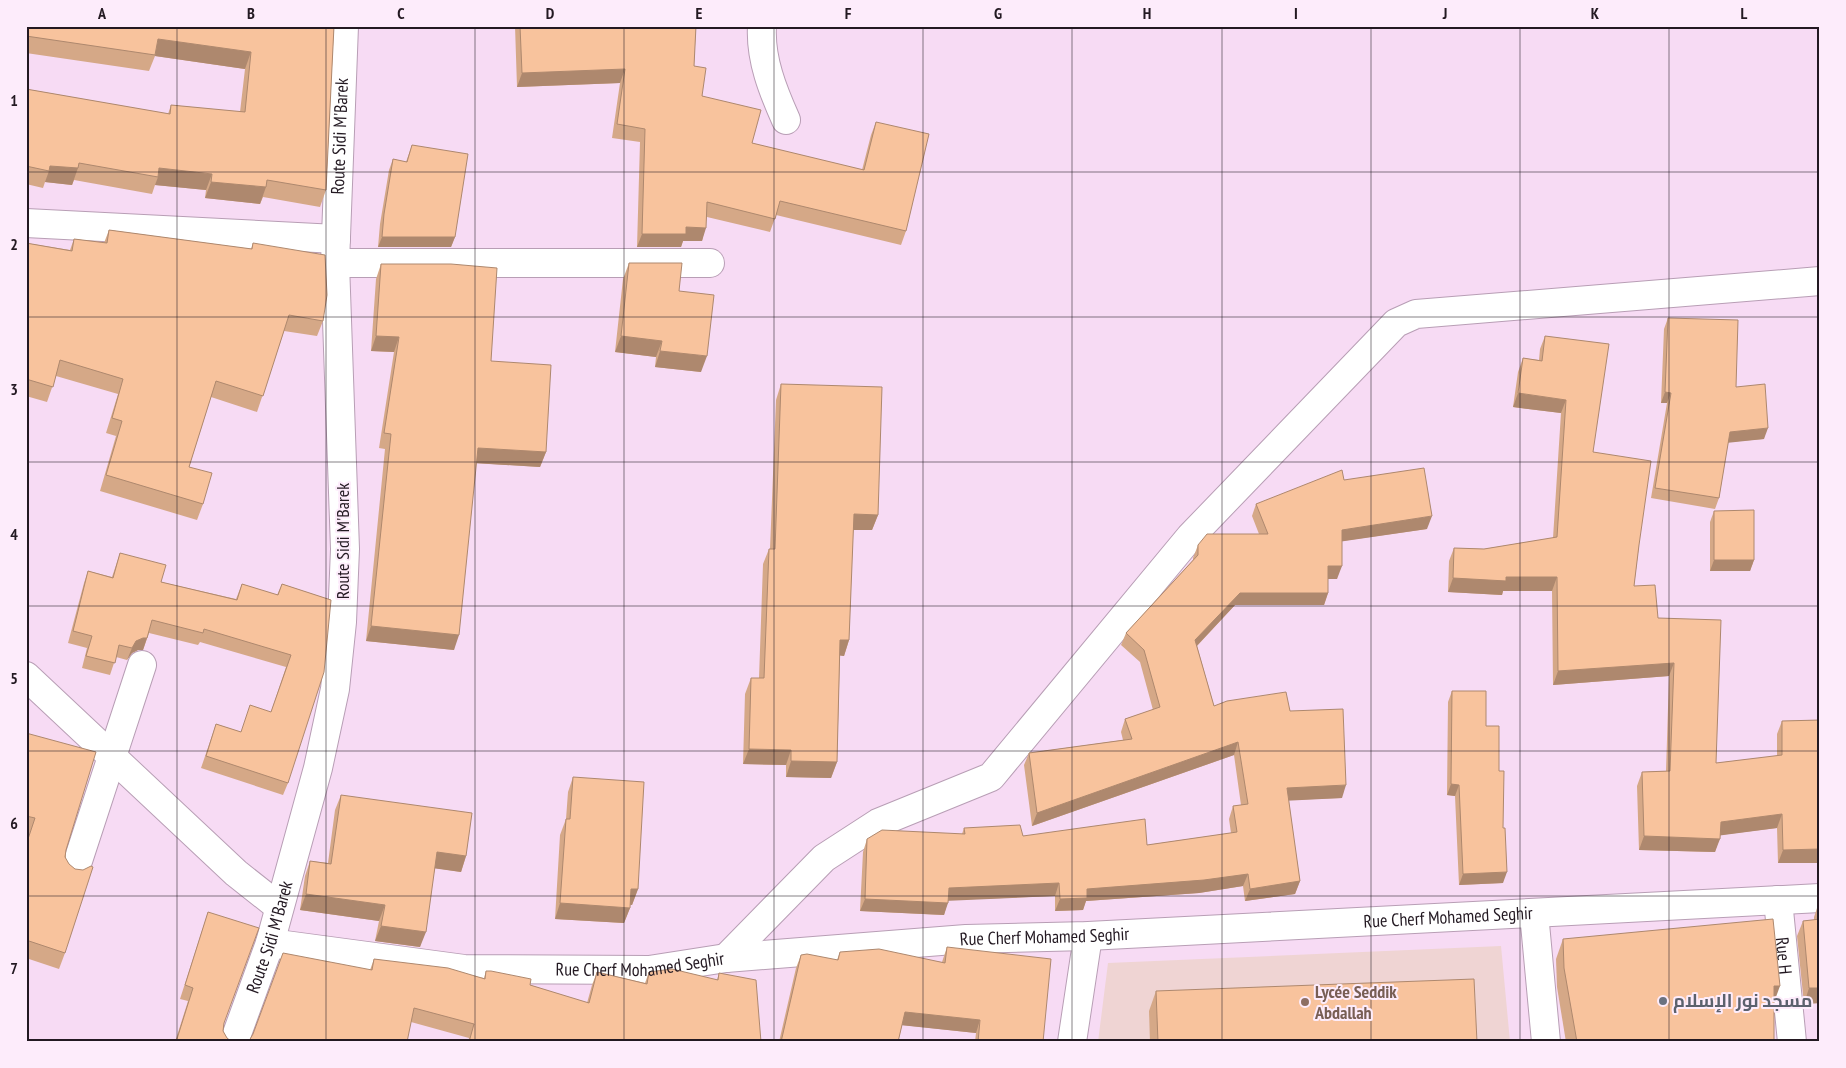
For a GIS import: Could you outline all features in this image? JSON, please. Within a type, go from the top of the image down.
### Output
[{"type":"street","name":"Route Sidi M'Barek","points":[[234,1042],[270,943],[318,768],[333,698],[342,622],[345,549],[336,251],[344,26]]},
{"type":"street","points":[[762,26],[763,44],[771,87],[786,120]]},
{"type":"street","points":[[26,223],[336,251],[710,263]]},
{"type":"street","points":[[726,958],[824,858],[878,823],[991,777],[1190,537],[1396,323],[1416,314],[1820,281]]},
{"type":"street","points":[[76,870],[142,665]]},
{"type":"street","points":[[26,676],[236,873],[279,907]]},
{"type":"street","name":"Rue Cherf Mohamed Seghir","points":[[270,943],[464,969],[649,970],[726,958],[966,939],[1088,936],[1820,898]]},
{"type":"street","name":"Rue H","points":[[1778,900],[1792,1042]]},
{"type":"street","points":[[1534,913],[1546,1042]]},
{"type":"street","points":[[1072,1042],[1088,936]]},
{"type":"shaded area","name":"Lycée Seddik Abdallah","points":[[1501,946],[1510,1042],[1098,1042],[1108,963]]},
{"type":"building","points":[[26,26],[334,26],[326,190],[267,180],[266,187],[211,182],[212,174],[159,168],[158,177],[79,163],[78,168],[50,166],[49,171],[26,166],[26,89],[170,114],[171,105],[245,112],[251,52],[158,39],[155,55],[26,36]]},
{"type":"building","points":[[520,26],[696,26],[694,66],[706,68],[702,96],[761,110],[752,143],[864,170],[876,122],[929,134],[906,231],[780,201],[775,219],[707,202],[706,228],[686,227],[686,234],[642,234],[645,129],[617,124],[625,69],[522,73]]},
{"type":"building","points":[[412,145],[468,154],[455,237],[382,237],[393,159],[407,162]]},
{"type":"building","points":[[109,230],[252,249],[253,243],[325,255],[327,295],[323,321],[289,315],[263,396],[216,381],[189,467],[212,473],[203,504],[106,475],[122,421],[112,418],[123,379],[60,360],[53,387],[26,379],[26,243],[72,251],[74,239],[107,243]]},
{"type":"building","points":[[629,263],[682,263],[679,291],[714,295],[707,356],[660,351],[662,341],[621,336]]},
{"type":"building","points":[[381,264],[451,264],[497,268],[491,361],[551,365],[546,452],[478,448],[459,635],[371,626],[391,434],[384,433],[399,337],[376,336]]},
{"type":"building","points":[[1668,318],[1738,320],[1736,387],[1765,384],[1768,428],[1730,432],[1719,498],[1655,488],[1671,393],[1665,392]]},
{"type":"building","points":[[1545,336],[1609,344],[1593,452],[1651,461],[1634,586],[1655,585],[1658,618],[1721,620],[1716,763],[1782,755],[1782,721],[1820,720],[1820,849],[1783,850],[1782,814],[1721,822],[1720,839],[1644,836],[1642,772],[1670,771],[1674,663],[1558,671],[1557,577],[1506,577],[1506,581],[1453,578],[1454,548],[1484,549],[1557,537],[1566,400],[1518,393],[1523,358],[1542,361]]},
{"type":"building","points":[[781,384],[882,387],[878,515],[854,514],[849,640],[840,640],[837,762],[791,761],[791,750],[749,749],[751,678],[764,678],[769,549],[775,549]]},
{"type":"building","points":[[1424,468],[1432,516],[1342,530],[1342,566],[1328,566],[1328,593],[1240,593],[1195,640],[1214,706],[1227,701],[1286,692],[1290,711],[1343,709],[1346,785],[1287,788],[1300,881],[1250,889],[1248,874],[1204,880],[1087,889],[1087,898],[1060,899],[1059,883],[949,888],[948,903],[865,899],[867,839],[882,830],[965,834],[964,828],[1020,825],[1023,836],[1145,819],[1147,845],[1237,832],[1233,806],[1248,804],[1238,742],[1037,813],[1029,753],[1132,739],[1125,719],[1160,707],[1144,650],[1126,633],[1198,555],[1198,545],[1207,534],[1268,534],[1256,504],[1342,470],[1344,480]]},
{"type":"building","points":[[1754,510],[1754,560],[1714,560],[1714,511]]},
{"type":"building","points":[[120,553],[166,565],[161,582],[237,600],[242,584],[278,595],[282,584],[331,600],[324,672],[288,783],[206,756],[216,724],[241,732],[250,705],[271,712],[291,655],[204,629],[203,633],[152,620],[147,638],[136,641],[132,648],[119,645],[115,663],[86,656],[92,636],[73,631],[88,571],[113,578]]},
{"type":"building","points":[[1452,691],[1486,691],[1486,726],[1499,726],[1499,771],[1504,771],[1503,828],[1505,828],[1507,872],[1463,874],[1459,785],[1451,784]]},
{"type":"building","points":[[26,733],[96,752],[66,850],[65,857],[75,869],[83,870],[91,866],[93,867],[65,953],[26,940],[26,845],[35,818],[26,816]]},
{"type":"building","points":[[573,777],[644,782],[638,889],[631,889],[630,908],[560,903],[566,819],[570,819]]},
{"type":"building","points":[[341,795],[472,813],[466,856],[437,852],[426,932],[381,926],[385,905],[306,894],[310,861],[331,864]]},
{"type":"building","points":[[208,912],[259,928],[224,1023],[223,1031],[232,1042],[176,1042],[193,988],[185,985]]},
{"type":"building","name":"مسجد نور الإسلام","points":[[1773,919],[1780,986],[1774,986],[1774,1042],[1577,1042],[1564,968],[1563,939]]},
{"type":"building","points":[[1820,919],[1820,988],[1809,988],[1803,921]]},
{"type":"building","points":[[947,947],[1051,959],[1043,1042],[978,1042],[980,1020],[905,1012],[898,1042],[781,1042],[801,955],[807,954],[838,960],[840,952],[879,949],[945,963]]},
{"type":"building","points":[[283,953],[372,970],[374,959],[448,968],[485,979],[486,971],[491,971],[531,979],[530,985],[589,1003],[597,972],[647,984],[649,972],[672,969],[718,980],[719,973],[756,980],[761,1042],[469,1042],[474,1024],[414,1008],[407,1042],[246,1042],[249,1041],[253,1034]]},
{"type":"building","points":[[1474,979],[1477,1042],[1158,1042],[1156,991]]},
{"type":"place","name":"مسجد نور الإسلام","points":[[1663,1001]]},
{"type":"place","name":"Lycée Seddik Abdallah","points":[[1305,1002]]}]
